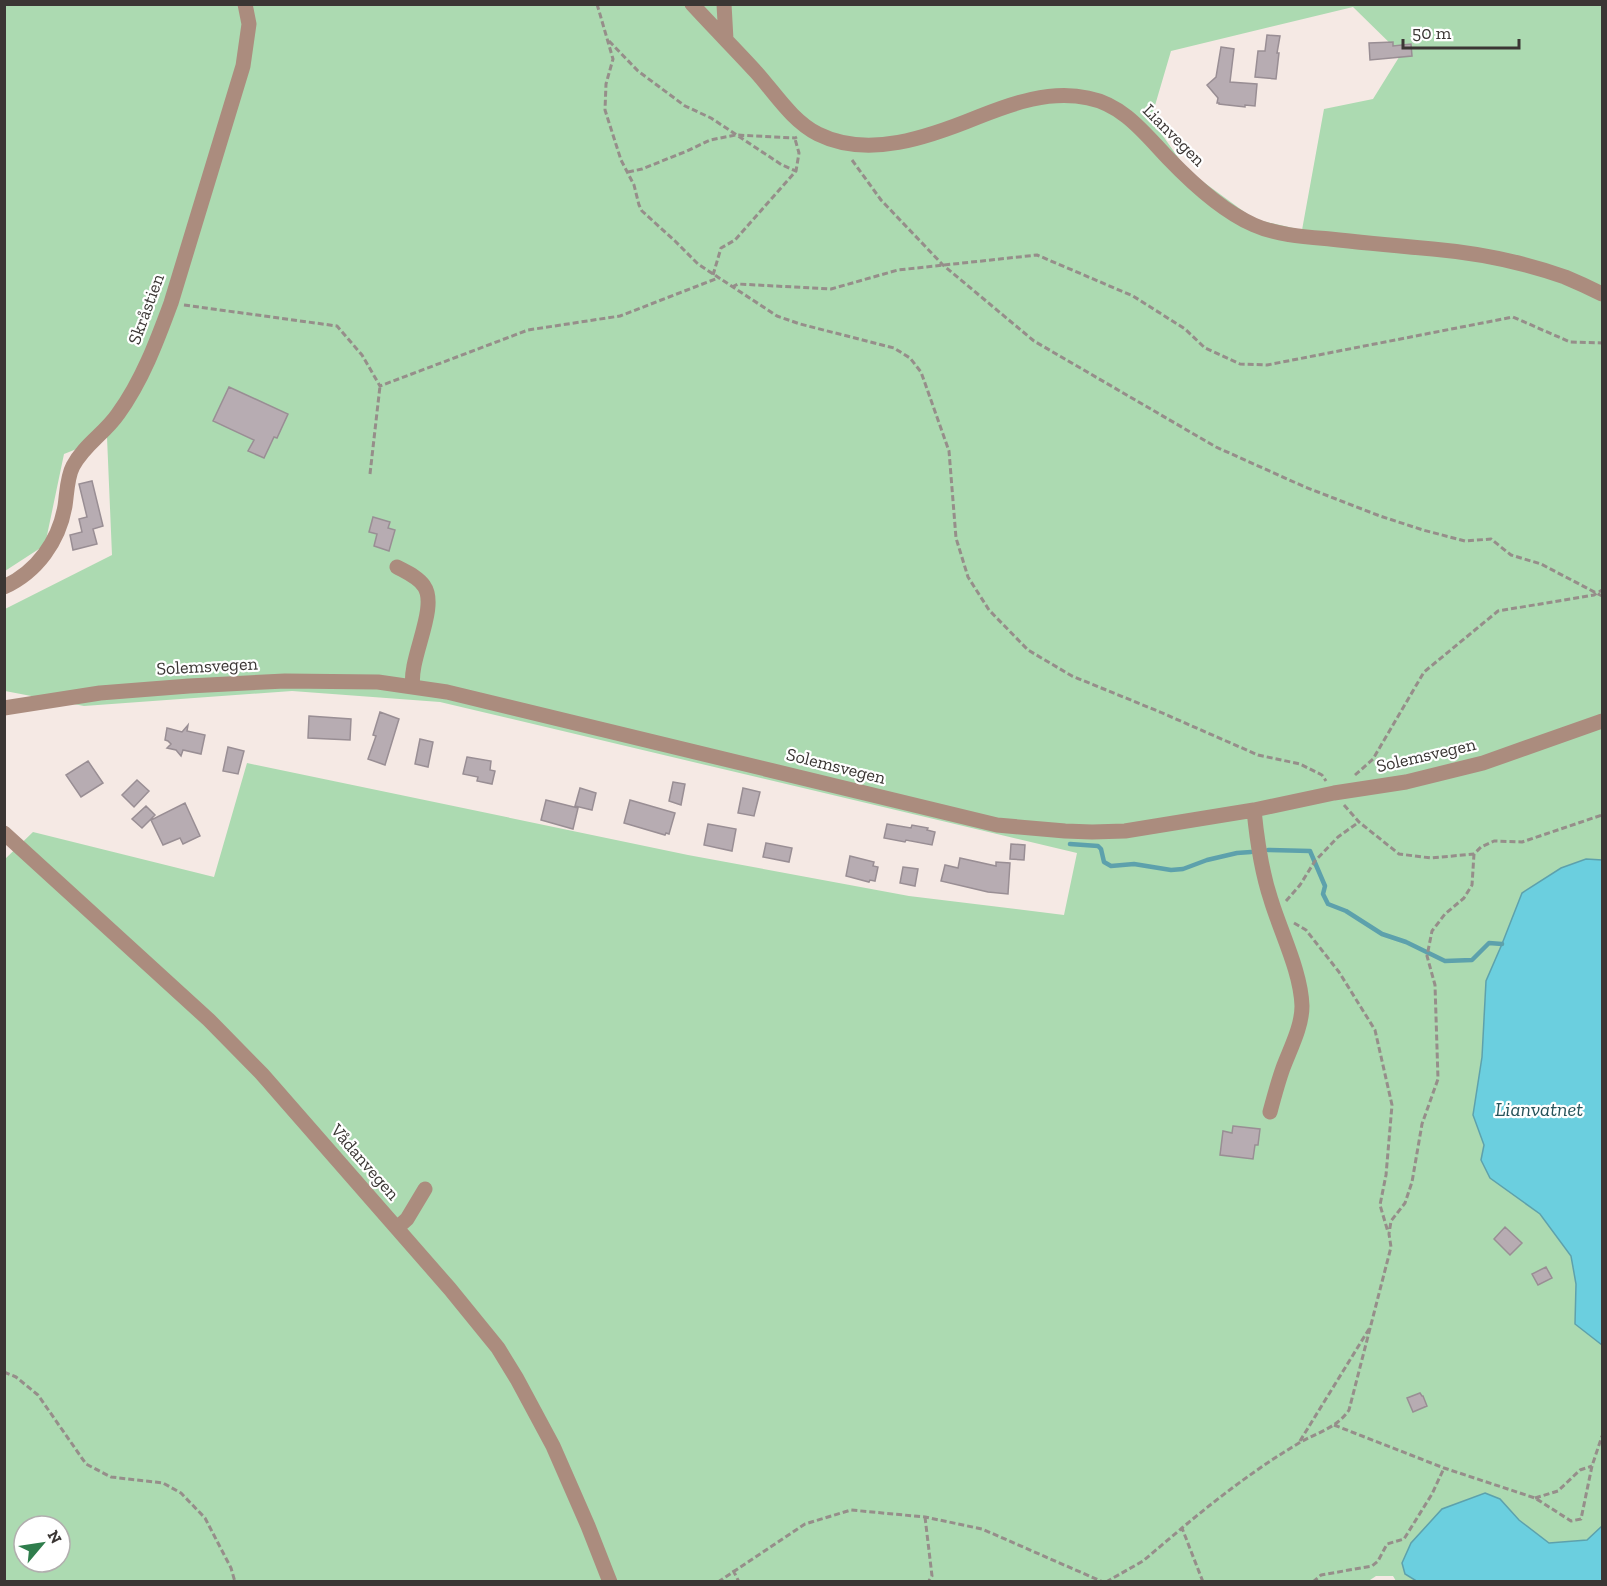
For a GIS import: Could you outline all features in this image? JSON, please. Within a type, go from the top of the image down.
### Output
[{"type":"street","name":"Skråstien","points":[[4,587],[29,571],[48,550],[61,522],[72,468],[80,454],[120,412],[141,376],[160,334],[243,66],[249,24],[245,4]]},
{"type":"street","name":"Lianvegen","points":[[692,4],[792,114],[818,134],[839,141],[861,145],[890,144],[951,128],[1024,101],[1048,95],[1088,98],[1104,102],[1124,114],[1144,131],[1197,186],[1233,213],[1266,230],[1496,258],[1565,277],[1602,294]]},
{"type":"street","points":[[724,4],[726,40]]},
{"type":"street","points":[[397,567],[417,578],[428,595],[425,620],[411,679],[413,686]]},
{"type":"street","name":"Solemsvegen","points":[[4,708],[100,693],[189,686],[329,681],[378,682],[413,686],[514,707],[997,825],[1065,831],[1125,831],[1406,782],[1483,763],[1602,721]]},
{"type":"street","points":[[1254,810],[1262,872],[1285,936],[1302,1006],[1300,1019],[1270,1112]]},
{"type":"street","name":"Vådanvegen","points":[[4,833],[208,1020],[262,1074],[450,1289],[498,1348],[517,1379],[569,1481],[610,1581]]},
{"type":"street","points":[[397,1228],[407,1219],[425,1189]]},
{"type":"path","points":[[597,4],[613,59],[606,84],[605,110],[621,160],[634,185],[642,211],[698,264],[777,316],[894,348],[910,358],[921,372],[950,451],[956,538],[968,577],[989,610],[1028,650],[1072,676],[1258,755],[1300,764],[1322,775],[1359,822],[1399,854],[1431,858],[1474,854],[1481,847],[1494,841],[1522,842],[1602,814]]},
{"type":"path","points":[[608,40],[638,71],[686,106],[711,118],[782,165],[796,171]]},
{"type":"path","points":[[628,172],[687,152],[710,140],[736,135],[795,138],[807,127]]},
{"type":"path","points":[[713,275],[721,248],[735,240],[796,171],[799,153],[795,138]]},
{"type":"path","points":[[839,141],[880,200],[943,265],[1034,341],[1216,447],[1305,487],[1423,530],[1465,541],[1491,539],[1511,555],[1541,564],[1602,596]]},
{"type":"path","points":[[732,287],[738,284],[831,290],[898,270],[1037,255],[1133,296],[1185,329],[1205,348],[1240,364],[1267,365],[1513,316],[1570,342],[1602,343]]},
{"type":"path","points":[[380,386],[528,330],[620,316],[718,278]]},
{"type":"path","points":[[171,303],[337,326],[362,355],[380,386],[370,474]]},
{"type":"path","points":[[1334,793],[1372,759],[1424,672],[1498,611],[1596,594],[1602,590]]},
{"type":"path","points":[[718,1581],[805,1524],[851,1510],[925,1517],[982,1529],[1104,1581],[1143,1561],[1235,1485],[1299,1443],[1342,1419],[1349,1410],[1391,1247],[1380,1205],[1386,1175],[1392,1105],[1375,1030],[1339,972],[1306,930],[1276,913],[1300,885],[1315,861],[1338,837],[1359,822]]},
{"type":"path","points":[[1389,1234],[1391,1221],[1405,1203],[1412,1182],[1422,1124],[1438,1080],[1435,985],[1427,956],[1432,932],[1445,914],[1464,898],[1472,885],[1474,854]]},
{"type":"path","points":[[1299,1443],[1371,1326]]},
{"type":"path","points":[[4,1372],[16,1377],[38,1395],[86,1464],[111,1477],[163,1483],[181,1493],[204,1518],[231,1568],[235,1581]]},
{"type":"path","points":[[1334,1425],[1444,1468],[1535,1498],[1570,1521],[1581,1519],[1592,1466],[1602,1436]]},
{"type":"path","points":[[1535,1498],[1558,1491],[1580,1470],[1592,1466]]},
{"type":"path","points":[[1313,1581],[1321,1575],[1372,1566],[1378,1562],[1387,1544],[1404,1539],[1432,1494],[1444,1468]]},
{"type":"path","points":[[925,1517],[932,1576],[928,1581]]},
{"type":"path","points":[[1182,1528],[1203,1581]]},
{"type":"path","points":[[733,1570],[739,1581]]},
{"type":"green space","points":[[4,5],[1602,5],[1602,860],[1586,859],[1561,868],[1522,893],[1486,981],[1482,1057],[1473,1115],[1484,1145],[1481,1160],[1490,1178],[1540,1214],[1571,1256],[1576,1284],[1575,1324],[1602,1345],[1602,1528],[1587,1540],[1549,1543],[1519,1520],[1500,1499],[1405,1574],[1418,1582],[1396,1581],[1393,1576],[1376,1576],[1367,1582],[5,1581],[4,860],[33,832],[214,877],[247,763],[688,855],[909,896],[1064,915],[1077,853],[440,702],[292,691],[84,706],[5,691],[5,609],[112,555],[107,437],[64,454],[45,545],[5,571]],"holes":[[[1353,7],[1401,54],[1373,99],[1324,109],[1302,230],[1254,219],[1187,170],[1151,119],[1171,51]]]},
{"type":"water","name":"Lianvatnet","points":[[1586,859],[1602,860],[1602,1345],[1575,1324],[1576,1284],[1571,1256],[1540,1214],[1490,1178],[1481,1160],[1484,1145],[1473,1115],[1482,1057],[1486,981],[1522,893],[1561,868]]},
{"type":"water","points":[[1485,1493],[1500,1499],[1519,1520],[1549,1543],[1587,1540],[1602,1526],[1602,1581],[1418,1582],[1405,1574],[1402,1563],[1411,1543],[1442,1509]]},
{"type":"building","points":[[1267,35],[1280,36],[1276,79],[1255,77],[1258,51],[1265,51]]},
{"type":"building","points":[[1393,42],[1393,46],[1411,44],[1412,56],[1370,60],[1369,43]]},
{"type":"building","points":[[1221,47],[1234,49],[1230,82],[1257,84],[1255,106],[1217,103],[1218,98],[1207,85],[1216,77]]},
{"type":"building","points":[[229,387],[288,414],[277,438],[274,437],[264,458],[248,451],[254,440],[213,421]]},
{"type":"building","points":[[92,481],[103,526],[93,529],[97,544],[73,550],[70,535],[82,532],[79,519],[87,517],[79,484]]},
{"type":"building","points":[[373,517],[390,522],[388,528],[395,530],[389,551],[374,546],[377,534],[369,532]]},
{"type":"building","points":[[380,712],[399,719],[385,765],[368,759],[376,736],[373,735]]},
{"type":"building","points":[[309,716],[351,719],[350,740],[308,738]]},
{"type":"building","points":[[188,725],[187,731],[205,735],[201,754],[183,750],[181,756],[176,750],[167,748],[171,744],[165,740],[167,728],[182,732]]},
{"type":"building","points":[[420,739],[433,742],[428,767],[415,764]]},
{"type":"building","points":[[228,747],[244,751],[238,774],[223,771]]},
{"type":"building","points":[[467,757],[491,761],[490,770],[495,771],[492,784],[477,781],[478,777],[463,774]]},
{"type":"building","points":[[88,761],[103,783],[81,797],[66,775]]},
{"type":"building","points":[[137,780],[149,791],[134,807],[122,795]]},
{"type":"building","points":[[673,782],[685,784],[681,805],[669,801]]},
{"type":"building","points":[[580,788],[596,793],[592,810],[575,806]]},
{"type":"building","points":[[743,788],[760,792],[754,816],[738,813]]},
{"type":"building","points":[[546,800],[578,808],[573,829],[541,820]]},
{"type":"building","points":[[630,800],[675,813],[669,834],[665,835],[624,823]]},
{"type":"building","points":[[185,803],[200,836],[183,844],[180,838],[163,845],[151,820]]},
{"type":"building","points":[[146,806],[155,815],[142,828],[132,819]]},
{"type":"building","points":[[708,824],[736,829],[732,851],[704,845]]},
{"type":"building","points":[[887,824],[928,828],[927,830],[935,832],[932,845],[884,838]]},
{"type":"building","points":[[766,843],[792,848],[789,862],[763,857]]},
{"type":"building","points":[[1011,844],[1025,845],[1024,860],[1010,859]]},
{"type":"building","points":[[850,856],[874,862],[873,866],[878,867],[875,881],[870,880],[869,882],[846,876]]},
{"type":"building","points":[[960,858],[996,866],[996,862],[1010,863],[1008,894],[988,892],[941,881],[945,865],[958,868]]},
{"type":"building","points":[[903,867],[918,869],[915,886],[900,883]]},
{"type":"building","points":[[1233,1126],[1260,1129],[1253,1159],[1220,1155],[1223,1131],[1232,1133]]},
{"type":"building","points":[[1505,1227],[1522,1243],[1510,1255],[1494,1239]]},
{"type":"building","points":[[1546,1267],[1552,1278],[1538,1285],[1532,1274]]},
{"type":"building","points":[[1420,1393],[1427,1406],[1413,1412],[1407,1398]]},
{"type":"waterway","points":[[1070,844],[1098,846],[1104,862],[1111,866],[1134,864],[1171,870],[1183,869],[1207,860],[1237,853],[1251,852]]},
{"type":"waterway","points":[[1268,850],[1310,851],[1325,886],[1323,894],[1328,904],[1346,911],[1382,934],[1406,942],[1445,961],[1472,960],[1489,943],[1502,944]]}]
